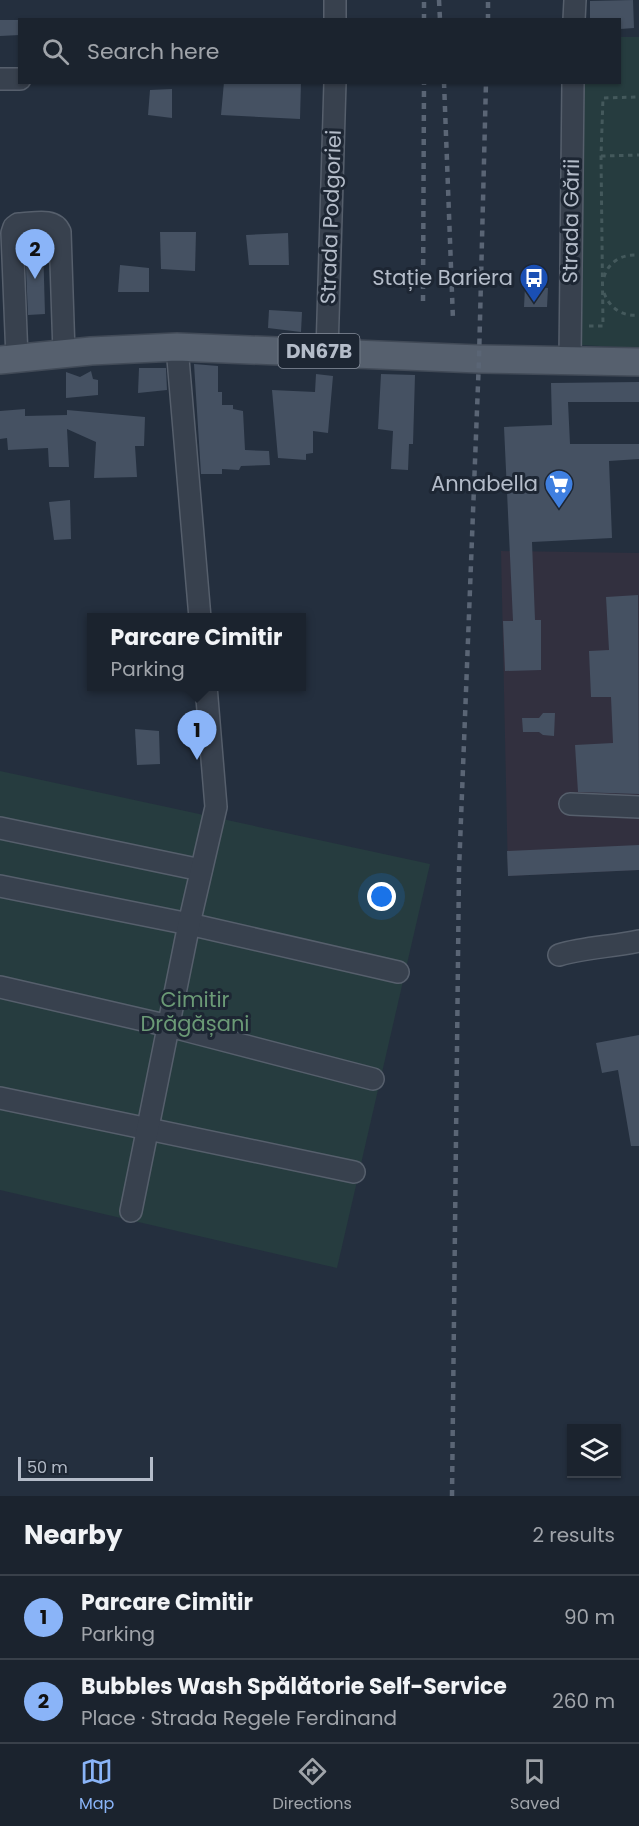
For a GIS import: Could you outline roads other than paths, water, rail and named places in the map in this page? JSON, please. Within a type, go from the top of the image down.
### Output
[{"type":"main road","name":"DN67B","points":[[9,359],[64,353],[177,347],[479,359],[639,362]]},
{"type":"street","points":[[335,0],[335,18]]},
{"type":"street","points":[[574,18],[575,0]]},
{"type":"street","points":[[0,79],[18,79]]},
{"type":"street","name":"Strada Podgoriei","points":[[327,352],[335,84]]},
{"type":"street","name":"Strada Gării","points":[[570,360],[573,84]]},
{"type":"street","points":[[9,359],[12,233],[18,224],[52,222],[58,226],[64,353]]},
{"type":"street","points":[[177,347],[200,613]]},
{"type":"street","points":[[131,1210],[189,924],[216,807],[206,691]]},
{"type":"street","points":[[570,804],[639,807]]},
{"type":"street","points":[[0,828],[201,870]]},
{"type":"street","points":[[0,886],[189,924],[398,972]]},
{"type":"street","points":[[559,955],[575,950],[639,941]]},
{"type":"street","points":[[0,987],[169,1026],[373,1079]]},
{"type":"street","points":[[0,1098],[354,1172]]},
{"type":"railway","points":[[424,0],[424,18]]},
{"type":"railway","points":[[439,0],[440,18]]},
{"type":"railway","points":[[488,0],[488,18]]},
{"type":"railway","points":[[423,301],[424,84]]},
{"type":"railway","points":[[444,84],[453,320]]},
{"type":"railway","points":[[452,1496],[459,870],[479,359],[486,84]]},
{"type":"place","name":"Bubbles Wash Spălătorie Self-Service","points":[[35,279]]},
{"type":"place","name":"Stație Bariera","points":[[534,304]]},
{"type":"place","name":"Annabella","points":[[559,510]]},
{"type":"place","name":"Parcare Cimitir","points":[[197,760]]},
{"type":"park label","name":"Cimitir Drăgășani","points":[[195,1012]]}]
